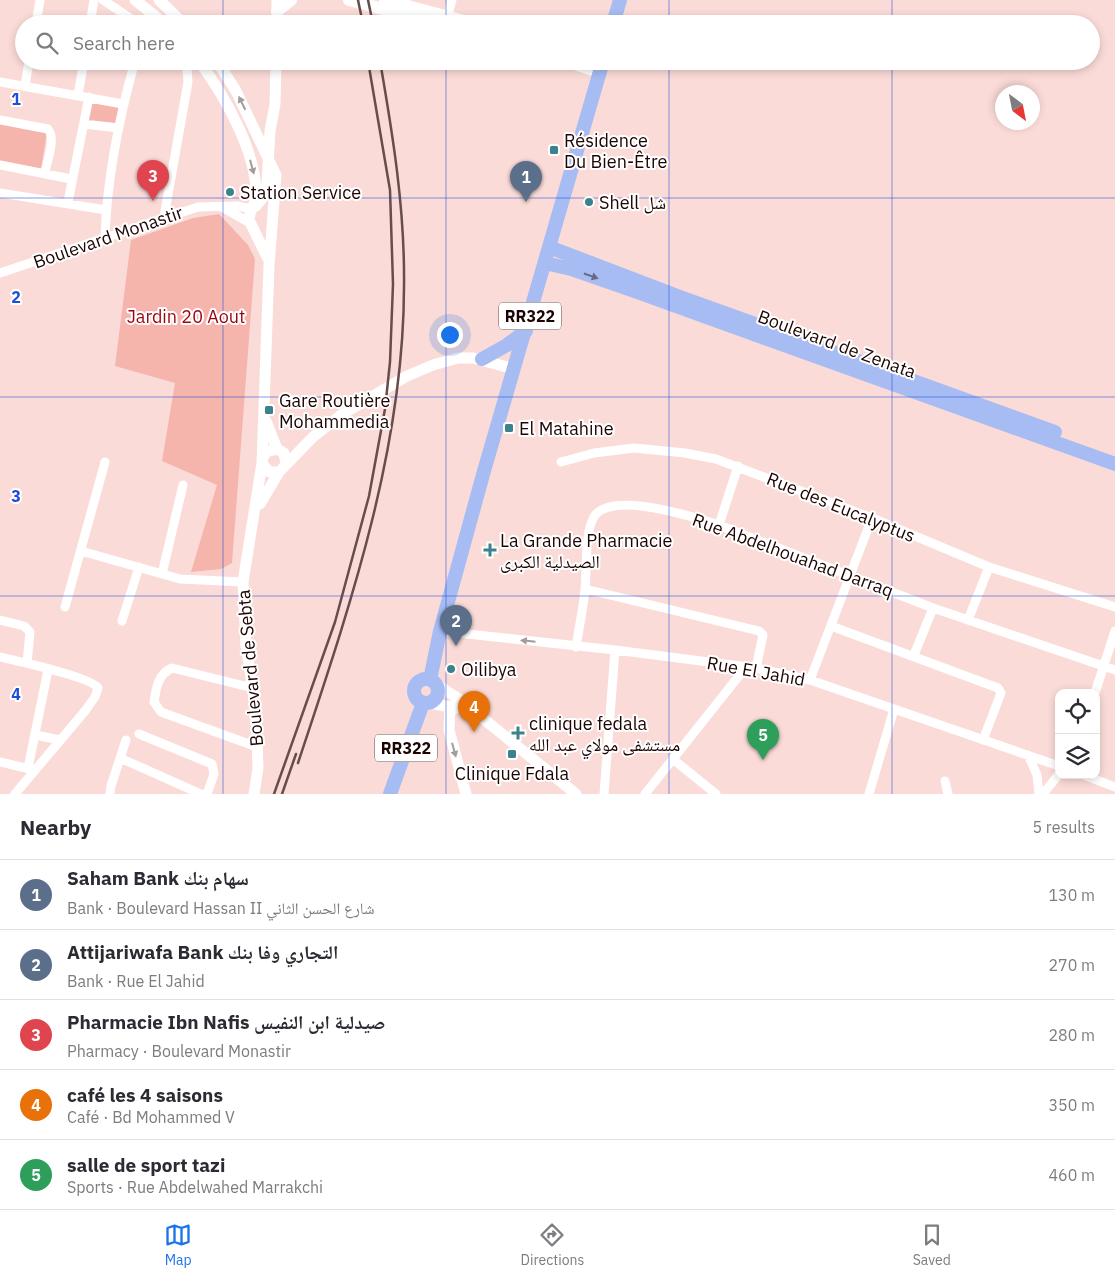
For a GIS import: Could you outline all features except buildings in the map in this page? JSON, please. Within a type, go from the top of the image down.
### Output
[{"type":"main road","points":[[277,12],[291,0]]},
{"type":"main road","points":[[349,0],[417,15]]},
{"type":"main road","points":[[386,0],[427,15]]},
{"type":"main road","points":[[616,15],[620,0]]},
{"type":"main road","name":"RR322","points":[[390,794],[426,703],[438,695],[433,682],[440,632],[484,471],[600,70]]},
{"type":"main road","name":"Boulevard de Zenata","points":[[549,247],[573,263],[1115,464]]},
{"type":"main road","name":"Boulevard de Zenata","points":[[545,263],[573,263]]},
{"type":"main road","name":"Boulevard de Zenata","points":[[741,324],[1115,454]]},
{"type":"main road","points":[[482,360],[526,331]]},
{"type":"main road","points":[[426,703],[416,698],[414,690],[421,680],[433,682]]},
{"type":"street","points":[[38,15],[40,0]]},
{"type":"street","points":[[92,15],[94,0]]},
{"type":"street","points":[[102,0],[125,15]]},
{"type":"street","points":[[135,0],[153,15]]},
{"type":"street","points":[[159,0],[175,15]]},
{"type":"street","points":[[446,15],[452,0]]},
{"type":"street","points":[[25,86],[28,70]]},
{"type":"street","points":[[78,95],[82,70]]},
{"type":"street","points":[[105,237],[106,210],[118,128],[132,70]]},
{"type":"street","points":[[164,217],[188,82],[187,70]]},
{"type":"street","points":[[205,70],[227,105],[248,152],[255,181],[254,208]]},
{"type":"street","points":[[223,70],[236,91],[276,175]]},
{"type":"street","points":[[269,266],[265,249],[249,216],[263,197],[267,183],[271,124],[275,104],[276,70]]},
{"type":"street","points":[[0,82],[123,104]]},
{"type":"street","points":[[68,202],[89,97]]},
{"type":"street","name":"Boulevard de Sebta","points":[[254,794],[258,768],[257,747],[253,688],[246,646],[243,582],[256,512],[262,461],[271,218],[276,175],[277,122],[275,104]]},
{"type":"street","points":[[0,120],[48,129],[51,134],[51,141],[45,172]]},
{"type":"street","points":[[84,124],[118,128]]},
{"type":"street","points":[[254,128],[271,124]]},
{"type":"street","points":[[0,165],[45,172],[72,179]]},
{"type":"street","points":[[0,193],[68,202],[106,210]]},
{"type":"street","points":[[217,205],[252,225],[264,228],[271,218],[265,207],[254,208]]},
{"type":"street","name":"Boulevard Monastir","points":[[0,273],[198,207],[217,205],[254,208]]},
{"type":"street","name":"Boulevard de Sebta","points":[[256,512],[283,468],[314,437],[341,415],[414,373],[458,358],[482,360],[515,369]]},
{"type":"street","points":[[264,413],[268,430],[279,450],[286,456],[283,468],[268,472],[262,461],[266,452],[279,450]]},
{"type":"street","name":"Boulevard de Sebta","points":[[279,450],[314,437]]},
{"type":"street","name":"Rue des Eucalyptus","points":[[561,462],[594,453],[634,448],[701,455],[738,466],[872,518],[989,567],[1115,607]]},
{"type":"street","points":[[65,607],[105,462]]},
{"type":"street","points":[[719,525],[738,466]]},
{"type":"street","points":[[162,574],[183,485]]},
{"type":"street","name":"Rue Abdelhouahad Darraq","points":[[576,647],[585,588],[590,529],[595,515],[604,509],[614,506],[642,507],[683,514],[719,525],[850,574],[933,608],[1115,670]]},
{"type":"street","points":[[810,680],[872,518]]},
{"type":"street","points":[[81,551],[188,581],[243,582]]},
{"type":"street","points":[[968,620],[989,567]]},
{"type":"street","points":[[122,621],[138,568]]},
{"type":"street","points":[[585,588],[759,631],[763,635],[763,640],[756,668]]},
{"type":"street","points":[[914,655],[933,608]]},
{"type":"street","points":[[0,620],[24,626],[29,630],[31,638],[27,664]]},
{"type":"street","points":[[831,626],[914,655],[1000,690],[1001,693],[983,740]]},
{"type":"street","points":[[1096,689],[1115,631]]},
{"type":"street","name":"Rue El Jahid","points":[[440,632],[615,650],[756,668],[810,680],[1055,765]]},
{"type":"street","points":[[604,794],[615,650]]},
{"type":"street","points":[[1,660],[27,664],[94,683],[98,688],[92,702],[60,740],[31,769],[15,794]]},
{"type":"street","points":[[645,794],[674,760],[746,667]]},
{"type":"street","points":[[253,688],[172,668],[164,673],[158,683],[154,702],[161,712],[257,747]]},
{"type":"street","points":[[31,769],[48,670]]},
{"type":"street","points":[[433,682],[460,700],[576,794]]},
{"type":"street","points":[[426,703],[450,706],[475,713]]},
{"type":"street","points":[[450,706],[449,730],[466,794]]},
{"type":"street","points":[[869,794],[894,709]]},
{"type":"street","points":[[139,734],[212,764],[214,774],[207,794]]},
{"type":"street","points":[[36,735],[60,740]]},
{"type":"street","points":[[110,794],[126,740]]},
{"type":"street","points":[[1028,755],[1037,775],[1041,794]]},
{"type":"street","points":[[120,758],[201,794]]},
{"type":"street","points":[[674,760],[716,794]]},
{"type":"street","points":[[0,762],[31,769]]},
{"type":"street","points":[[1041,794],[1055,778]]},
{"type":"street","points":[[1094,779],[1115,787]]},
{"type":"street","points":[[944,781],[948,794]]},
{"type":"green space","points":[[87,96],[123,102],[118,128],[85,121]]},
{"type":"green space","points":[[0,117],[48,125],[41,170],[0,163]]},
{"type":"green space","name":"Jardin 20 Aout","points":[[219,214],[248,245],[255,259],[232,563],[221,569],[191,572],[217,485],[162,461],[175,383],[115,366],[131,240],[193,218]]},
{"type":"railway","points":[[358,0],[361,15]]},
{"type":"railway","points":[[368,0],[371,15]]},
{"type":"railway","points":[[274,794],[335,622],[369,496],[385,409],[390,362],[393,284],[390,190],[370,70]]},
{"type":"railway","points":[[298,763],[354,588],[384,468],[395,408],[402,347],[404,258],[397,173],[381,70]]},
{"type":"railway","points":[[282,794],[296,754]]},
{"type":"place","name":"Résidence Du Bien-Être","points":[[554,150]]},
{"type":"place","name":"Station Service","points":[[230,192]]},
{"type":"place","name":"Pharmacie Ibn Nafis صيدلية ابن النفيس","points":[[153,201]]},
{"type":"place","name":"Saham Bank سهام بنك","points":[[526,202]]},
{"type":"place","name":"Shell شل","points":[[589,202]]},
{"type":"place","name":"Gare Routière Mohammedia","points":[[269,410]]},
{"type":"place","name":"El Matahine","points":[[509,428]]},
{"type":"place","name":"La Grande Pharmacie الصيدلية الكبرى","points":[[490,550]]},
{"type":"place","name":"Attijariwafa Bank التجاري وفا بنك","points":[[456,646]]},
{"type":"place","name":"Oilibya","points":[[451,669]]},
{"type":"place","name":"café les 4 saisons","points":[[474,732]]},
{"type":"place","name":"clinique fedala مستشفى مولاي عبد الله","points":[[518,733]]},
{"type":"place","name":"Clinique Fdala","points":[[512,754]]},
{"type":"place","name":"salle de sport tazi","points":[[763,760]]}]
